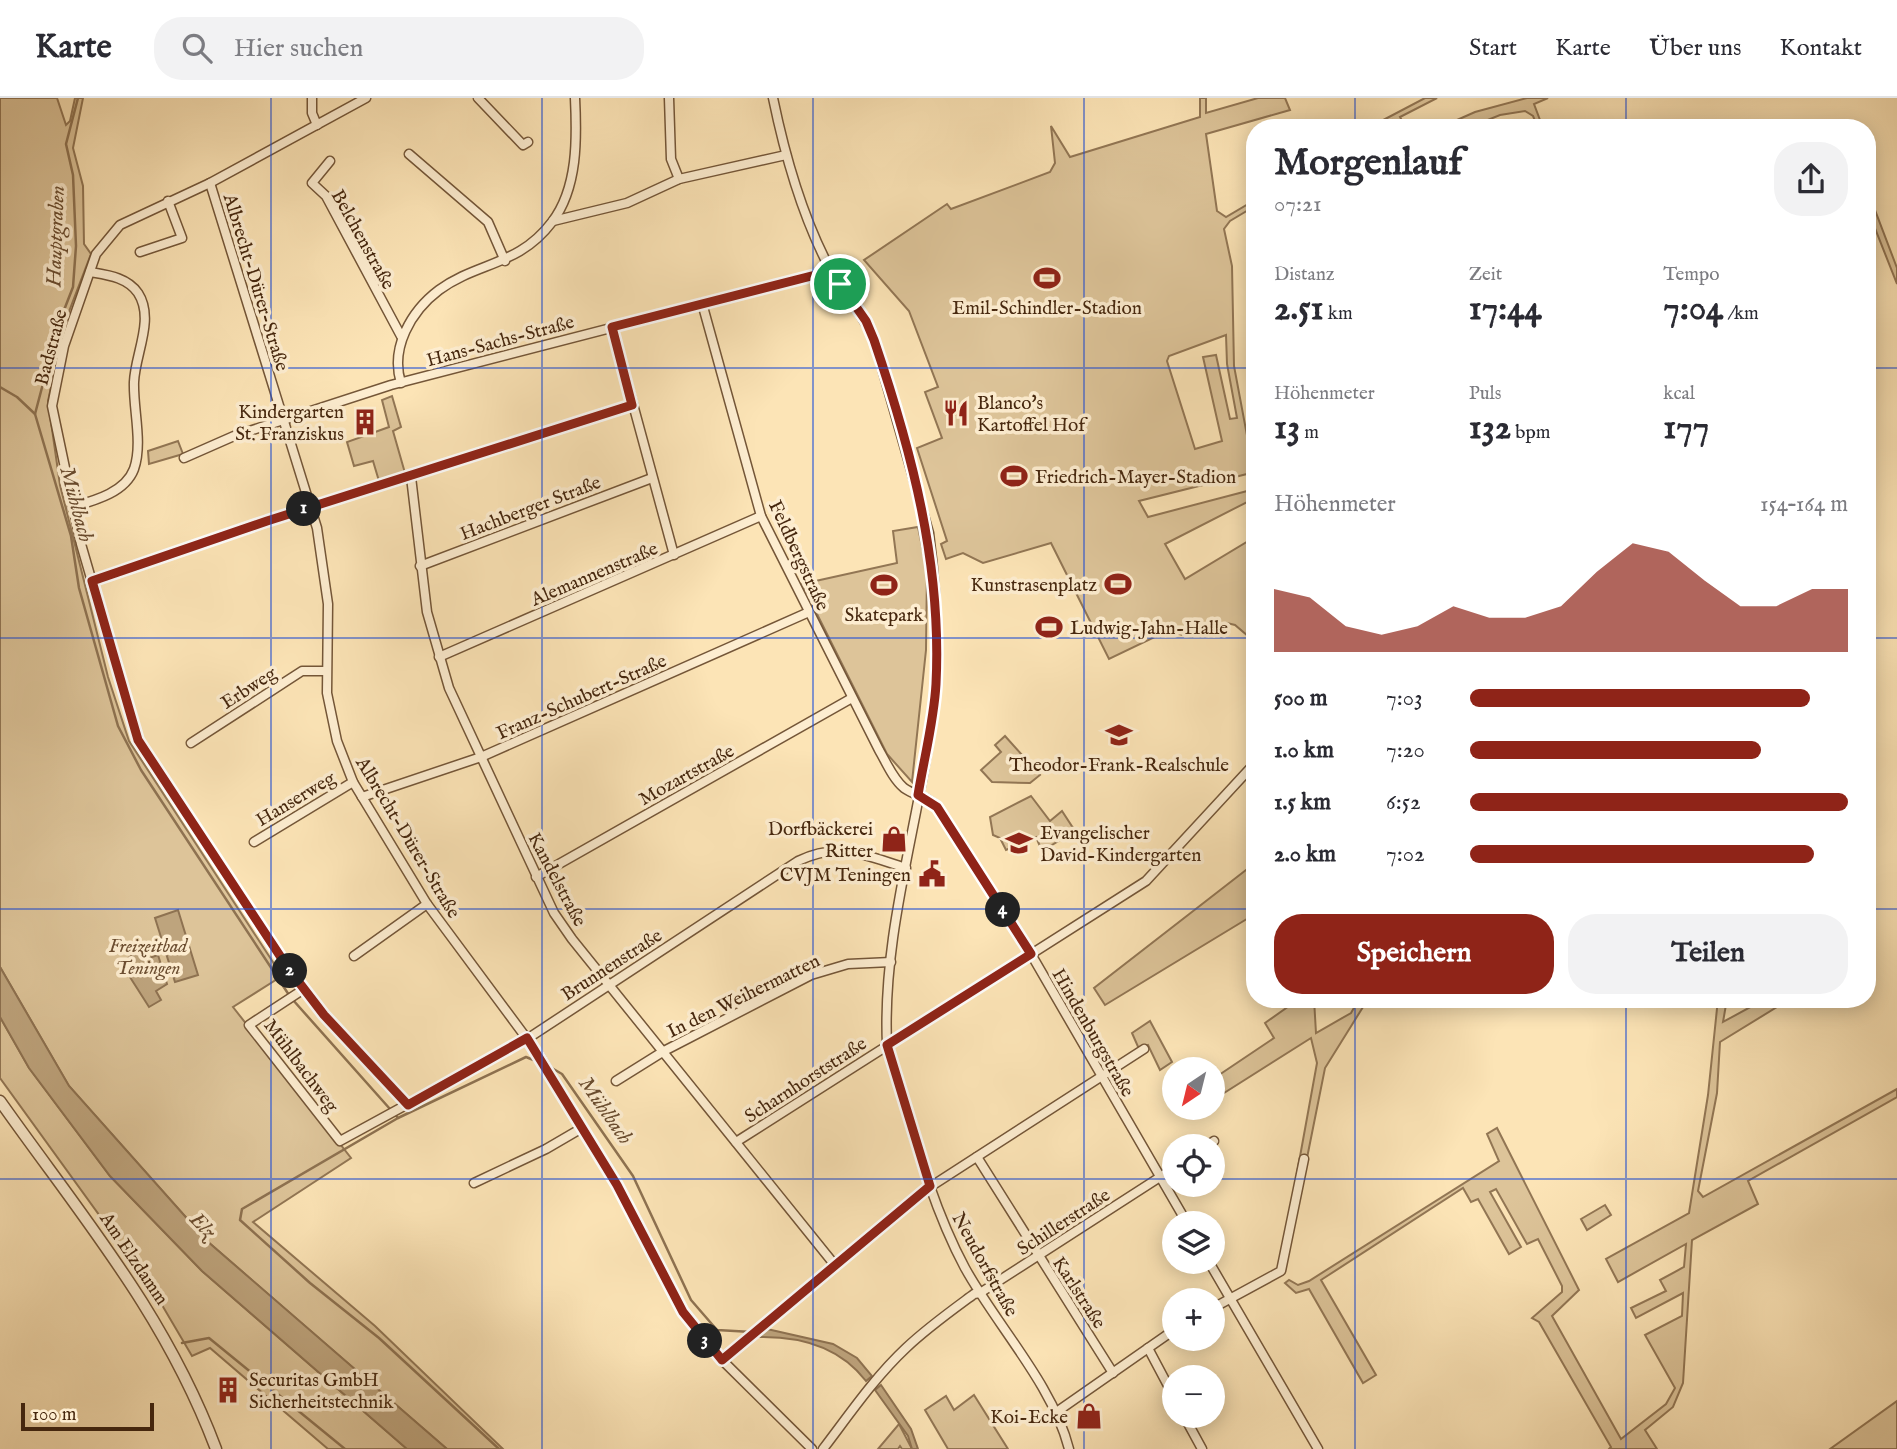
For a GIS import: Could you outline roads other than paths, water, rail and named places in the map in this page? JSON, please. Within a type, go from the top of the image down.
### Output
[{"type":"street","points":[[312,98],[312,113],[317,125]]},
{"type":"street","points":[[141,252],[182,238],[168,201],[209,183],[366,98]]},
{"type":"street","points":[[478,98],[523,145],[528,142]]},
{"type":"street","points":[[401,383],[397,370],[401,337],[440,289],[505,261],[530,246],[553,221],[568,191],[574,163],[575,98]]},
{"type":"street","points":[[669,98],[671,159],[679,179]]},
{"type":"street","name":"Neudorfstraße","points":[[773,98],[786,155],[815,240],[831,271],[866,321],[874,340],[929,533],[936,618],[936,684],[891,962],[885,1015],[887,1045],[945,1226],[980,1293],[1055,1413],[1069,1449]]},
{"type":"street","points":[[409,154],[488,222],[505,261]]},
{"type":"street","points":[[553,221],[627,203],[679,179],[786,155]]},
{"type":"street","name":"Belchenstraße","points":[[330,161],[312,183],[326,197],[401,337]]},
{"type":"street","name":"Albrecht-Dürer-Straße","points":[[209,183],[311,507],[321,550],[328,604],[327,693],[337,741],[353,782],[427,904],[539,1055],[650,1244],[683,1312],[722,1360],[812,1449]]},
{"type":"street","name":"Badstraße","points":[[168,201],[120,225],[96,254],[64,346],[52,406],[72,507],[138,740],[300,991],[408,1105]]},
{"type":"street","name":"Hans-Sachs-Straße","points":[[184,458],[234,436],[401,383],[831,271]]},
{"type":"street","points":[[72,507],[118,489],[134,469],[136,451],[134,383],[144,322],[144,305],[137,291],[125,281],[90,272]]},
{"type":"street","name":"Feldbergstraße","points":[[702,303],[761,516],[852,698],[899,783],[918,795]]},
{"type":"street","points":[[612,327],[674,555]]},
{"type":"street","points":[[92,581],[311,507],[632,405]]},
{"type":"street","name":"Kandelstraße","points":[[411,477],[420,566],[439,657],[536,877],[572,939],[834,1264]]},
{"type":"street","name":"Hachberger Straße","points":[[420,566],[652,478]]},
{"type":"street","name":"Alemannenstraße","points":[[439,657],[761,516]]},
{"type":"street","name":"Franz-Schubert-Straße","points":[[362,797],[481,757],[809,612]]},
{"type":"street","name":"Erbweg","points":[[191,743],[302,671],[326,671]]},
{"type":"street","name":"Mozartstraße","points":[[536,877],[852,698]]},
{"type":"street","name":"Scharnhorststraße","points":[[736,1142],[1146,881],[1246,773]]},
{"type":"street","name":"Hanserweg","points":[[254,842],[353,782]]},
{"type":"street","name":"Hindenburgstraße","points":[[918,795],[937,807],[1031,954],[1180,1211]]},
{"type":"street","name":"Brunnenstraße","points":[[340,1141],[527,1038],[821,850],[841,850],[906,867]]},
{"type":"street","points":[[354,956],[427,904]]},
{"type":"street","name":"In den Weihermatten","points":[[616,1081],[664,1051],[811,975],[848,964],[891,962]]},
{"type":"street","name":"Mühlbachweg","points":[[300,991],[249,1025],[340,1141]]},
{"type":"street","points":[[722,1360],[930,1186],[1144,1049]]},
{"type":"street","name":"Am Elzdamm","points":[[0,1101],[122,1267],[153,1315],[192,1385],[216,1449]]},
{"type":"street","points":[[474,1183],[546,1149],[582,1128]]},
{"type":"street","name":"Karlstraße","points":[[977,1157],[1113,1373]]},
{"type":"street","points":[[1225,1301],[1281,1271],[1304,1158]]},
{"type":"street","name":"Schillerstraße","points":[[823,1449],[874,1383],[905,1349],[937,1321],[974,1294],[980,1293],[1160,1177]]},
{"type":"street","points":[[1216,1274],[1318,1449]]},
{"type":"street","points":[[1055,1413],[1162,1339]]},
{"type":"street","points":[[1149,1348],[1162,1373]]},
{"type":"street","points":[[1191,1428],[1202,1449]]},
{"type":"waterway","name":"Mühlbach","points":[[78,98],[66,144],[73,175],[76,246],[73,287],[59,323],[35,414],[71,536],[79,588],[118,726],[141,770],[289,995]]},
{"type":"waterway","points":[[0,387],[17,397],[35,414]]},
{"type":"waterway","name":"Mühlbach","points":[[293,1000],[398,1118],[526,1057],[541,1063]]},
{"type":"waterway","name":"Mühlbach","points":[[550,1067],[562,1074],[633,1176],[691,1300],[717,1330],[752,1332]]},
{"type":"waterway","points":[[398,1118],[242,1209],[240,1220],[310,1283],[379,1338],[499,1449]]},
{"type":"waterway","points":[[182,1343],[209,1338],[345,1449]]},
{"type":"place","name":"Emil-Schindler-Stadion","points":[[1047,278]]},
{"type":"place","name":"Blanco's Kartoffel Hof","points":[[956,413]]},
{"type":"place","name":"Kindergarten St. Franziskus","points":[[365,422]]},
{"type":"place","name":"Friedrich-Mayer-Stadion","points":[[1014,476]]},
{"type":"place","name":"Kunstrasenplatz","points":[[1118,584]]},
{"type":"place","name":"Skatepark","points":[[884,585]]},
{"type":"place","name":"Ludwig-Jahn-Halle","points":[[1049,627]]},
{"type":"place","name":"Theodor-Frank-Realschule","points":[[1119,735]]},
{"type":"place","name":"Dorfbäckerei Ritter","points":[[894,839]]},
{"type":"place","name":"Evangelischer David-Kindergarten","points":[[1019,843]]},
{"type":"place","name":"CVJM Teningen","points":[[932,874]]},
{"type":"place","name":"Securitas GmbH Sicherheitstechnik","points":[[228,1390]]},
{"type":"place","name":"Koi-Ecke","points":[[1089,1416]]},
{"type":"water label","name":"Hauptgraben","points":[[55,236]]},
{"type":"water label","name":"Elz","points":[[203,1225]]},
{"type":"park label","name":"Freizeitbad Teningen","points":[[148,956]]}]
